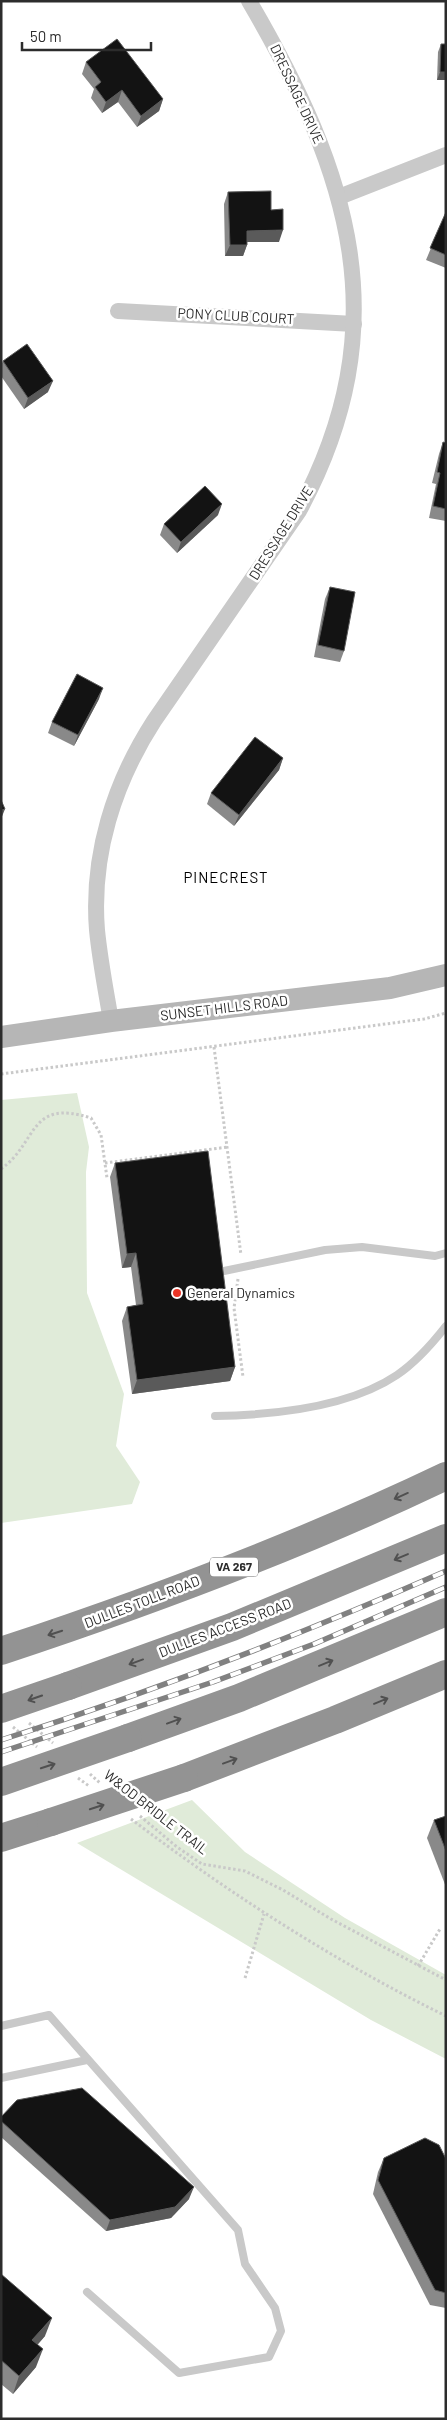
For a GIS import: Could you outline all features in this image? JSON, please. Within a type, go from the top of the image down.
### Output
[{"type":"highway","name":"DULLES TOLL ROAD","points":[[10,1648],[81,1625],[256,1558],[446,1476]]},
{"type":"highway","name":"DULLES ACCESS ROAD","points":[[11,1716],[68,1686],[232,1627],[446,1538]]},
{"type":"highway","points":[[1,1782],[239,1698],[446,1612]]},
{"type":"highway","points":[[1,1838],[184,1778],[335,1720],[446,1674]]},
{"type":"main road","name":"SUNSET HILLS ROAD","points":[[1,1037],[111,1021],[390,988],[446,975]]},
{"type":"street","name":"DRESSAGE DRIVE","points":[[111,1021],[97,930],[98,888],[102,848],[109,814],[121,780],[137,747],[298,511],[317,475],[332,439],[344,400],[351,363],[354,324],[350,259],[338,197],[324,150],[304,102],[249,1]]},
{"type":"street","points":[[338,197],[446,155]]},
{"type":"street","name":"PONY CLUB COURT","points":[[118,311],[354,324]]},
{"type":"lane","points":[[224,1271],[325,1250],[362,1247],[416,1256],[435,1256],[446,1253]]},
{"type":"lane","points":[[215,1416],[259,1415],[330,1402],[364,1391],[396,1375],[429,1347],[446,1326]]},
{"type":"lane","points":[[1,2026],[49,2016],[238,2230],[245,2264],[275,2308],[281,2331],[269,2358],[180,2373],[87,2292]]},
{"type":"lane","points":[[1,2078],[87,2060]]},
{"type":"path","points":[[1,1074],[214,1048],[424,1019],[446,1013]]},
{"type":"path","points":[[214,1048],[242,1253],[234,1308],[243,1377]]},
{"type":"path","points":[[1,1169],[12,1161],[33,1128],[50,1115],[74,1113],[91,1118],[101,1135],[107,1178]]},
{"type":"path","points":[[105,1163],[228,1147]]},
{"type":"path","points":[[148,1157],[150,1164]]},
{"type":"path","points":[[11,1716],[55,1744]]},
{"type":"path","points":[[11,1716],[40,1750]]},
{"type":"path","name":"W&OD BRIDLE TRAIL","points":[[85,1770],[108,1789]]},
{"type":"path","points":[[71,1773],[94,1790]]},
{"type":"path","points":[[124,1813],[198,1869],[264,1914],[346,1962],[446,2016]]},
{"type":"path","name":"W&OD BRIDLE TRAIL","points":[[139,1815],[177,1847],[202,1864],[245,1871],[446,1980]]},
{"type":"path","points":[[198,1869],[202,1864]]},
{"type":"path","points":[[245,1978],[264,1914]]},
{"type":"path","points":[[418,1966],[440,1929]]},
{"type":"green space","points":[[77,1093],[89,1147],[86,1172],[87,1293],[124,1394],[116,1446],[140,1482],[132,1504],[1,1523],[1,1100]]},
{"type":"green space","points":[[192,1800],[245,1852],[345,1918],[446,1975],[446,2059],[371,2020],[77,1843]]},
{"type":"building","points":[[117,39],[163,99],[141,116],[122,90],[106,102],[95,87],[101,82],[86,62]]},
{"type":"building","points":[[441,44],[446,44],[446,72],[440,72]]},
{"type":"building","points":[[271,191],[271,210],[283,209],[283,230],[247,231],[247,245],[230,245],[228,192]]},
{"type":"building","points":[[446,212],[446,255],[430,248]]},
{"type":"building","points":[[27,344],[53,381],[28,398],[3,361]]},
{"type":"building","points":[[443,442],[446,443],[446,509],[433,506],[440,473],[437,472]]},
{"type":"building","points":[[205,486],[222,504],[181,542],[164,524]]},
{"type":"building","points":[[330,587],[355,592],[344,651],[318,645]]},
{"type":"building","points":[[77,674],[103,688],[78,735],[52,722]]},
{"type":"building","points":[[255,737],[283,758],[239,815],[211,793]]},
{"type":"building","points":[[1,800],[5,809],[1,810]]},
{"type":"building","name":"General Dynamics","points":[[208,1151],[235,1367],[137,1380],[127,1307],[143,1304],[136,1253],[127,1254],[115,1163]]},
{"type":"building","points":[[446,1816],[446,1851],[434,1820]]},
{"type":"building","points":[[82,2088],[194,2187],[175,2207],[110,2220],[1,2121],[1,2117],[17,2100]]},
{"type":"building","points":[[425,2138],[439,2145],[446,2159],[446,2293],[435,2290],[378,2180],[384,2158]]},
{"type":"building","points":[[1,2274],[52,2318],[32,2340],[43,2349],[19,2376],[1,2360]]},
{"type":"railway","points":[[1,1740],[114,1702],[281,1640],[446,1571]]},
{"type":"railway","points":[[1,1752],[213,1682],[314,1644],[446,1587]]},
{"type":"place","name":"General Dynamics","points":[[177,1293]]},
{"type":"district","name":"PINECREST","points":[[226,878]]}]
